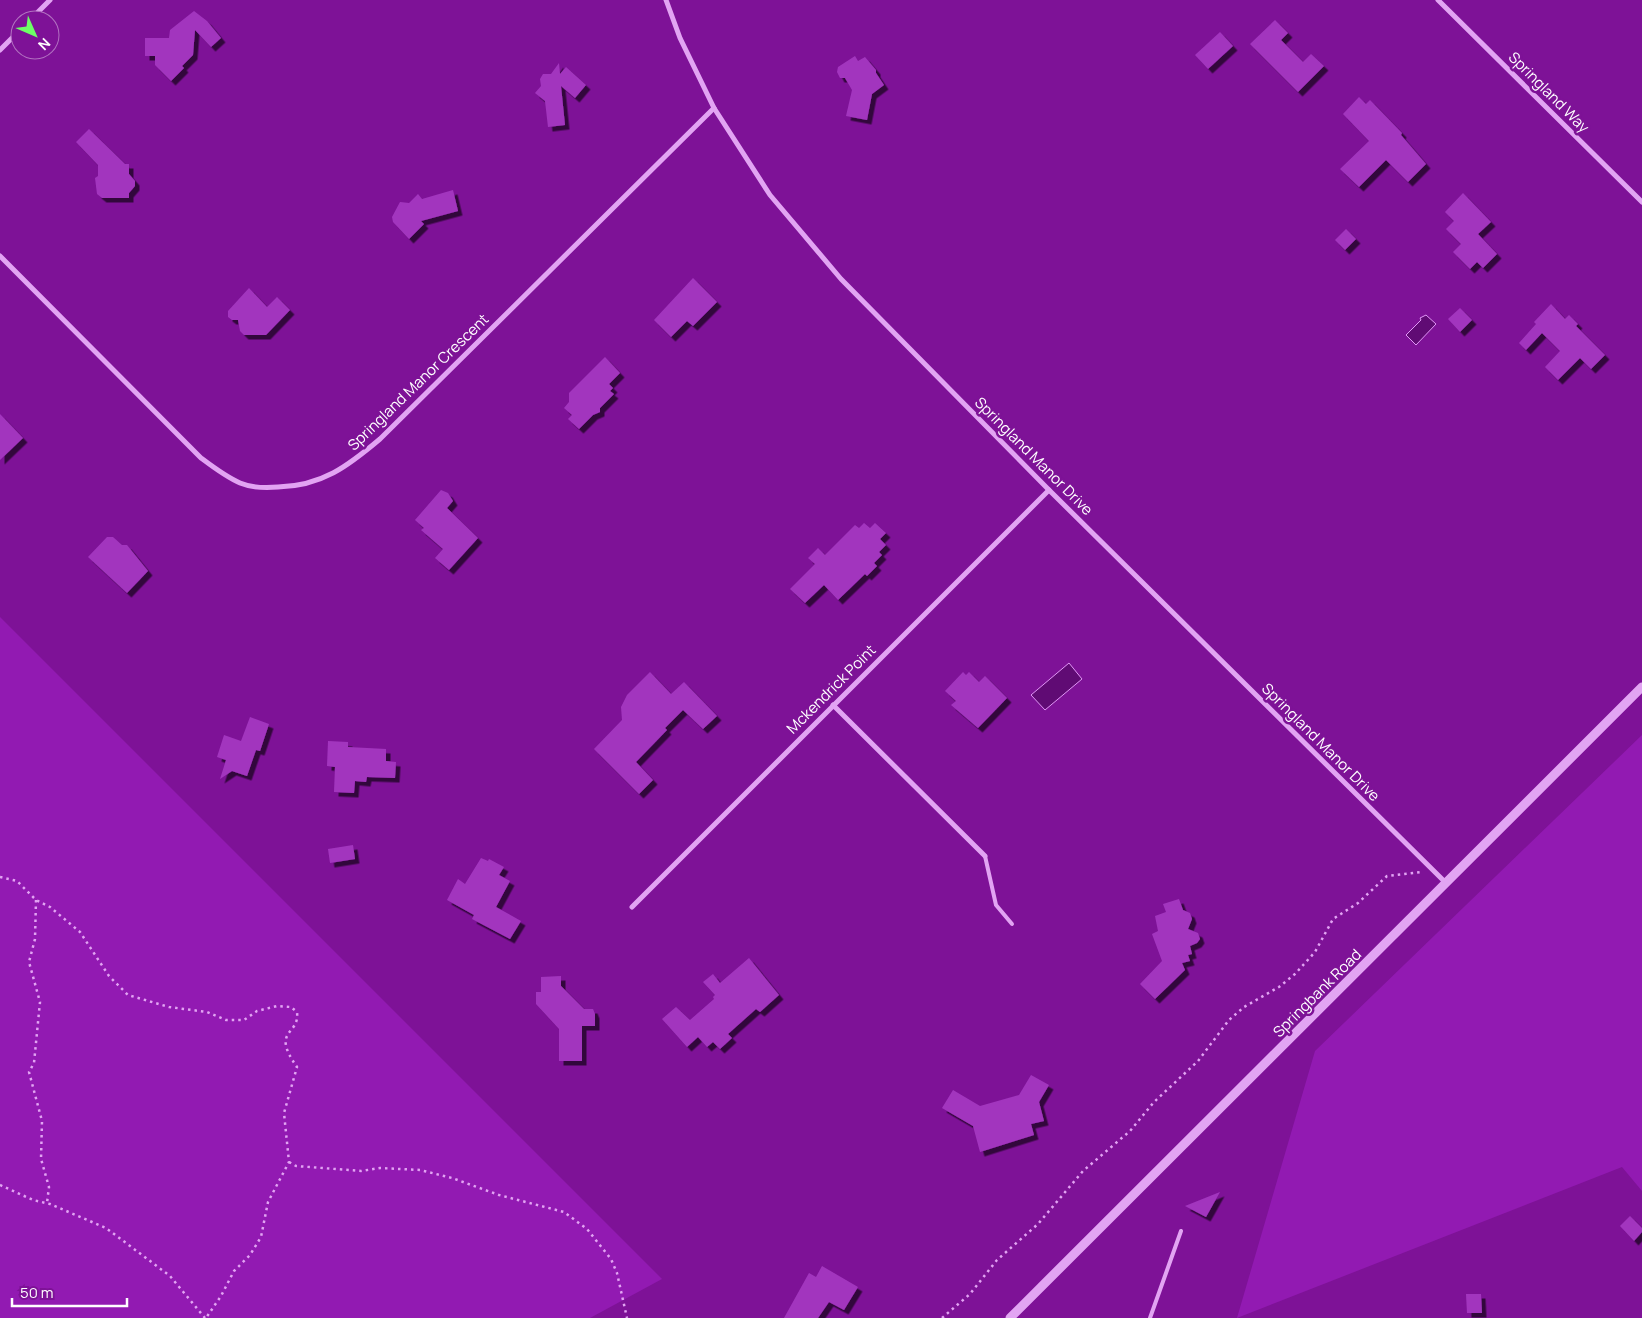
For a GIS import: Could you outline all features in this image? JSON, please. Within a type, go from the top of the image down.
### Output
[{"type":"street","points":[[40,10],[50,0]]},
{"type":"street","name":"Springland Manor Drive","points":[[666,0],[680,38],[714,108],[770,195],[841,280],[1049,490],[1446,883]]},
{"type":"street","name":"Springland Way","points":[[1438,0],[1642,202]]},
{"type":"street","points":[[0,50],[10,40]]},
{"type":"street","name":"Springland Manor Crescent","points":[[0,256],[201,458],[240,483],[268,488],[298,487],[324,478],[348,466],[380,439],[714,108]]},
{"type":"street","name":"Mckendrick Point","points":[[632,907],[1049,490]]},
{"type":"street","name":"Springbank Road","points":[[1010,1318],[1642,687]]},
{"type":"street","points":[[833,705],[985,856]]},
{"type":"lane","points":[[985,856],[996,905],[1012,924]]},
{"type":"lane","points":[[1150,1318],[1181,1231]]},
{"type":"path","points":[[942,1318],[970,1294],[997,1260],[1038,1224],[1083,1171],[1130,1131],[1154,1102],[1198,1061],[1229,1020],[1244,1007],[1279,987],[1295,974],[1314,952],[1333,919],[1358,903],[1386,876],[1433,871]]},
{"type":"path","points":[[0,878],[17,881],[36,900],[50,907],[80,932],[109,976],[128,995],[169,1007],[207,1012],[226,1020],[244,1020],[257,1011],[277,1006],[291,1006],[298,1012],[297,1019],[285,1041],[286,1050],[297,1067],[284,1113],[289,1162],[268,1202],[261,1237],[250,1255],[234,1271],[221,1296],[205,1318],[170,1276],[106,1228],[0,1185]]},
{"type":"path","points":[[36,900],[35,939],[29,962],[40,1002],[34,1063],[29,1072],[42,1121],[41,1159],[49,1187],[47,1203]]},
{"type":"path","points":[[289,1162],[296,1166],[361,1171],[380,1168],[420,1170],[452,1178],[499,1195],[564,1212],[587,1229],[611,1260],[617,1272],[627,1318]]},
{"type":"shaded area","points":[[1426,315],[1436,324],[1416,345],[1406,335],[1421,320],[1420,318]]},
{"type":"shaded area","points":[[0,617],[662,1279],[590,1318],[0,1318]]},
{"type":"shaded area","points":[[1069,663],[1082,679],[1045,710],[1031,695]]},
{"type":"shaded area","points":[[1642,735],[1642,1191],[1622,1167],[1237,1318],[1315,1051]]},
{"type":"building","points":[[194,11],[207,21],[221,38],[211,47],[195,30],[193,55],[182,66],[184,68],[171,81],[155,65],[155,56],[145,56],[145,38],[169,38],[170,30]]},
{"type":"building","points":[[1275,20],[1288,33],[1281,40],[1303,62],[1311,54],[1324,66],[1298,92],[1250,44]]},
{"type":"building","points":[[1220,32],[1233,46],[1208,69],[1195,55]]},
{"type":"building","points":[[855,56],[858,61],[865,57],[876,70],[884,85],[872,94],[867,120],[846,116],[852,90],[845,78],[840,78],[837,72],[838,67]]},
{"type":"building","points":[[559,63],[560,74],[566,67],[586,85],[575,98],[561,86],[565,125],[548,127],[545,101],[535,93],[541,86],[540,79],[543,74],[551,74]]},
{"type":"building","points":[[1359,97],[1366,104],[1370,100],[1402,133],[1401,135],[1426,164],[1408,182],[1386,160],[1359,187],[1340,169],[1369,141],[1343,114]]},
{"type":"building","points":[[89,129],[125,164],[129,164],[129,174],[135,181],[135,186],[129,193],[129,198],[102,198],[97,194],[95,178],[98,176],[98,165],[76,142]]},
{"type":"building","points":[[453,190],[458,211],[421,221],[424,224],[409,239],[393,222],[392,217],[400,202],[409,203],[418,194],[422,199]]},
{"type":"building","points":[[1463,193],[1491,222],[1478,234],[1497,254],[1483,268],[1477,262],[1470,269],[1453,252],[1461,244],[1446,229],[1454,221],[1445,212]]},
{"type":"building","points":[[1346,229],[1356,239],[1345,250],[1335,240]]},
{"type":"building","points":[[693,278],[717,302],[693,326],[687,321],[671,337],[654,320]]},
{"type":"building","points":[[249,288],[267,307],[277,297],[290,310],[266,335],[244,335],[240,331],[238,320],[232,320],[228,317],[228,311]]},
{"type":"building","points":[[1551,304],[1565,319],[1569,315],[1578,324],[1576,326],[1605,355],[1591,369],[1580,358],[1558,380],[1545,367],[1560,351],[1542,333],[1526,350],[1519,343],[1536,324],[1534,322]]},
{"type":"building","points":[[1460,308],[1472,320],[1460,332],[1448,319]]},
{"type":"building","points":[[605,357],[620,373],[609,384],[613,388],[610,391],[614,394],[600,408],[600,412],[593,415],[579,429],[568,419],[572,415],[564,408],[569,402],[569,393]]},
{"type":"building","points":[[0,414],[23,438],[0,460]]},
{"type":"building","points":[[441,490],[448,493],[453,501],[447,508],[478,538],[449,570],[435,558],[443,549],[421,530],[424,528],[415,520]]},
{"type":"building","points":[[864,523],[870,528],[875,523],[886,533],[880,539],[886,545],[879,552],[882,555],[874,563],[877,566],[867,576],[865,574],[838,600],[824,585],[805,603],[790,589],[815,564],[808,558],[818,548],[825,555],[855,525],[859,528]]},
{"type":"building","points":[[107,537],[113,537],[122,545],[127,545],[148,571],[127,593],[88,557]]},
{"type":"building","points":[[650,672],[671,694],[684,682],[717,716],[703,729],[683,710],[665,728],[667,730],[636,762],[653,780],[639,794],[594,749],[622,720],[621,707],[627,695]]},
{"type":"building","points":[[963,672],[966,675],[969,672],[979,682],[985,676],[1007,698],[978,728],[951,705],[956,701],[945,691]]},
{"type":"building","points":[[250,717],[269,724],[260,751],[256,750],[247,776],[232,771],[220,779],[226,760],[217,757],[224,735],[241,741]]},
{"type":"building","points":[[328,741],[348,742],[348,747],[386,749],[386,761],[396,762],[395,778],[367,777],[366,782],[355,781],[354,793],[334,792],[335,767],[327,766]]},
{"type":"building","points":[[353,845],[355,859],[330,863],[328,849]]},
{"type":"building","points":[[481,858],[488,861],[489,859],[504,867],[499,875],[510,881],[496,907],[521,921],[510,939],[472,919],[474,915],[447,900],[458,879],[465,884]]},
{"type":"building","points":[[1179,899],[1183,910],[1190,913],[1192,919],[1188,929],[1198,933],[1200,939],[1197,943],[1190,946],[1192,954],[1188,955],[1190,961],[1182,963],[1185,970],[1155,999],[1140,984],[1162,961],[1152,934],[1158,931],[1155,916],[1166,912],[1163,904]]},
{"type":"building","points":[[749,958],[779,995],[760,1012],[756,1009],[728,1034],[732,1038],[720,1049],[713,1042],[707,1047],[698,1037],[687,1047],[662,1019],[676,1007],[690,1020],[714,999],[715,995],[703,982],[713,974],[720,983]]},
{"type":"building","points":[[561,976],[561,986],[584,1009],[593,1009],[595,1014],[595,1026],[582,1026],[582,1061],[559,1061],[559,1029],[536,1004],[536,992],[541,992],[541,977]]},
{"type":"building","points":[[1031,1075],[1049,1085],[1039,1102],[1044,1121],[1031,1124],[1034,1135],[980,1152],[973,1126],[942,1108],[953,1090],[980,1106],[1019,1095]]},
{"type":"building","points":[[1220,1192],[1206,1217],[1185,1206]]},
{"type":"building","points":[[1630,1216],[1642,1228],[1642,1232],[1634,1241],[1620,1226]]},
{"type":"building","points":[[822,1266],[858,1287],[844,1310],[829,1302],[818,1318],[784,1318],[809,1273],[816,1277]]},
{"type":"building","points":[[1466,1294],[1481,1294],[1482,1313],[1467,1313]]}]
